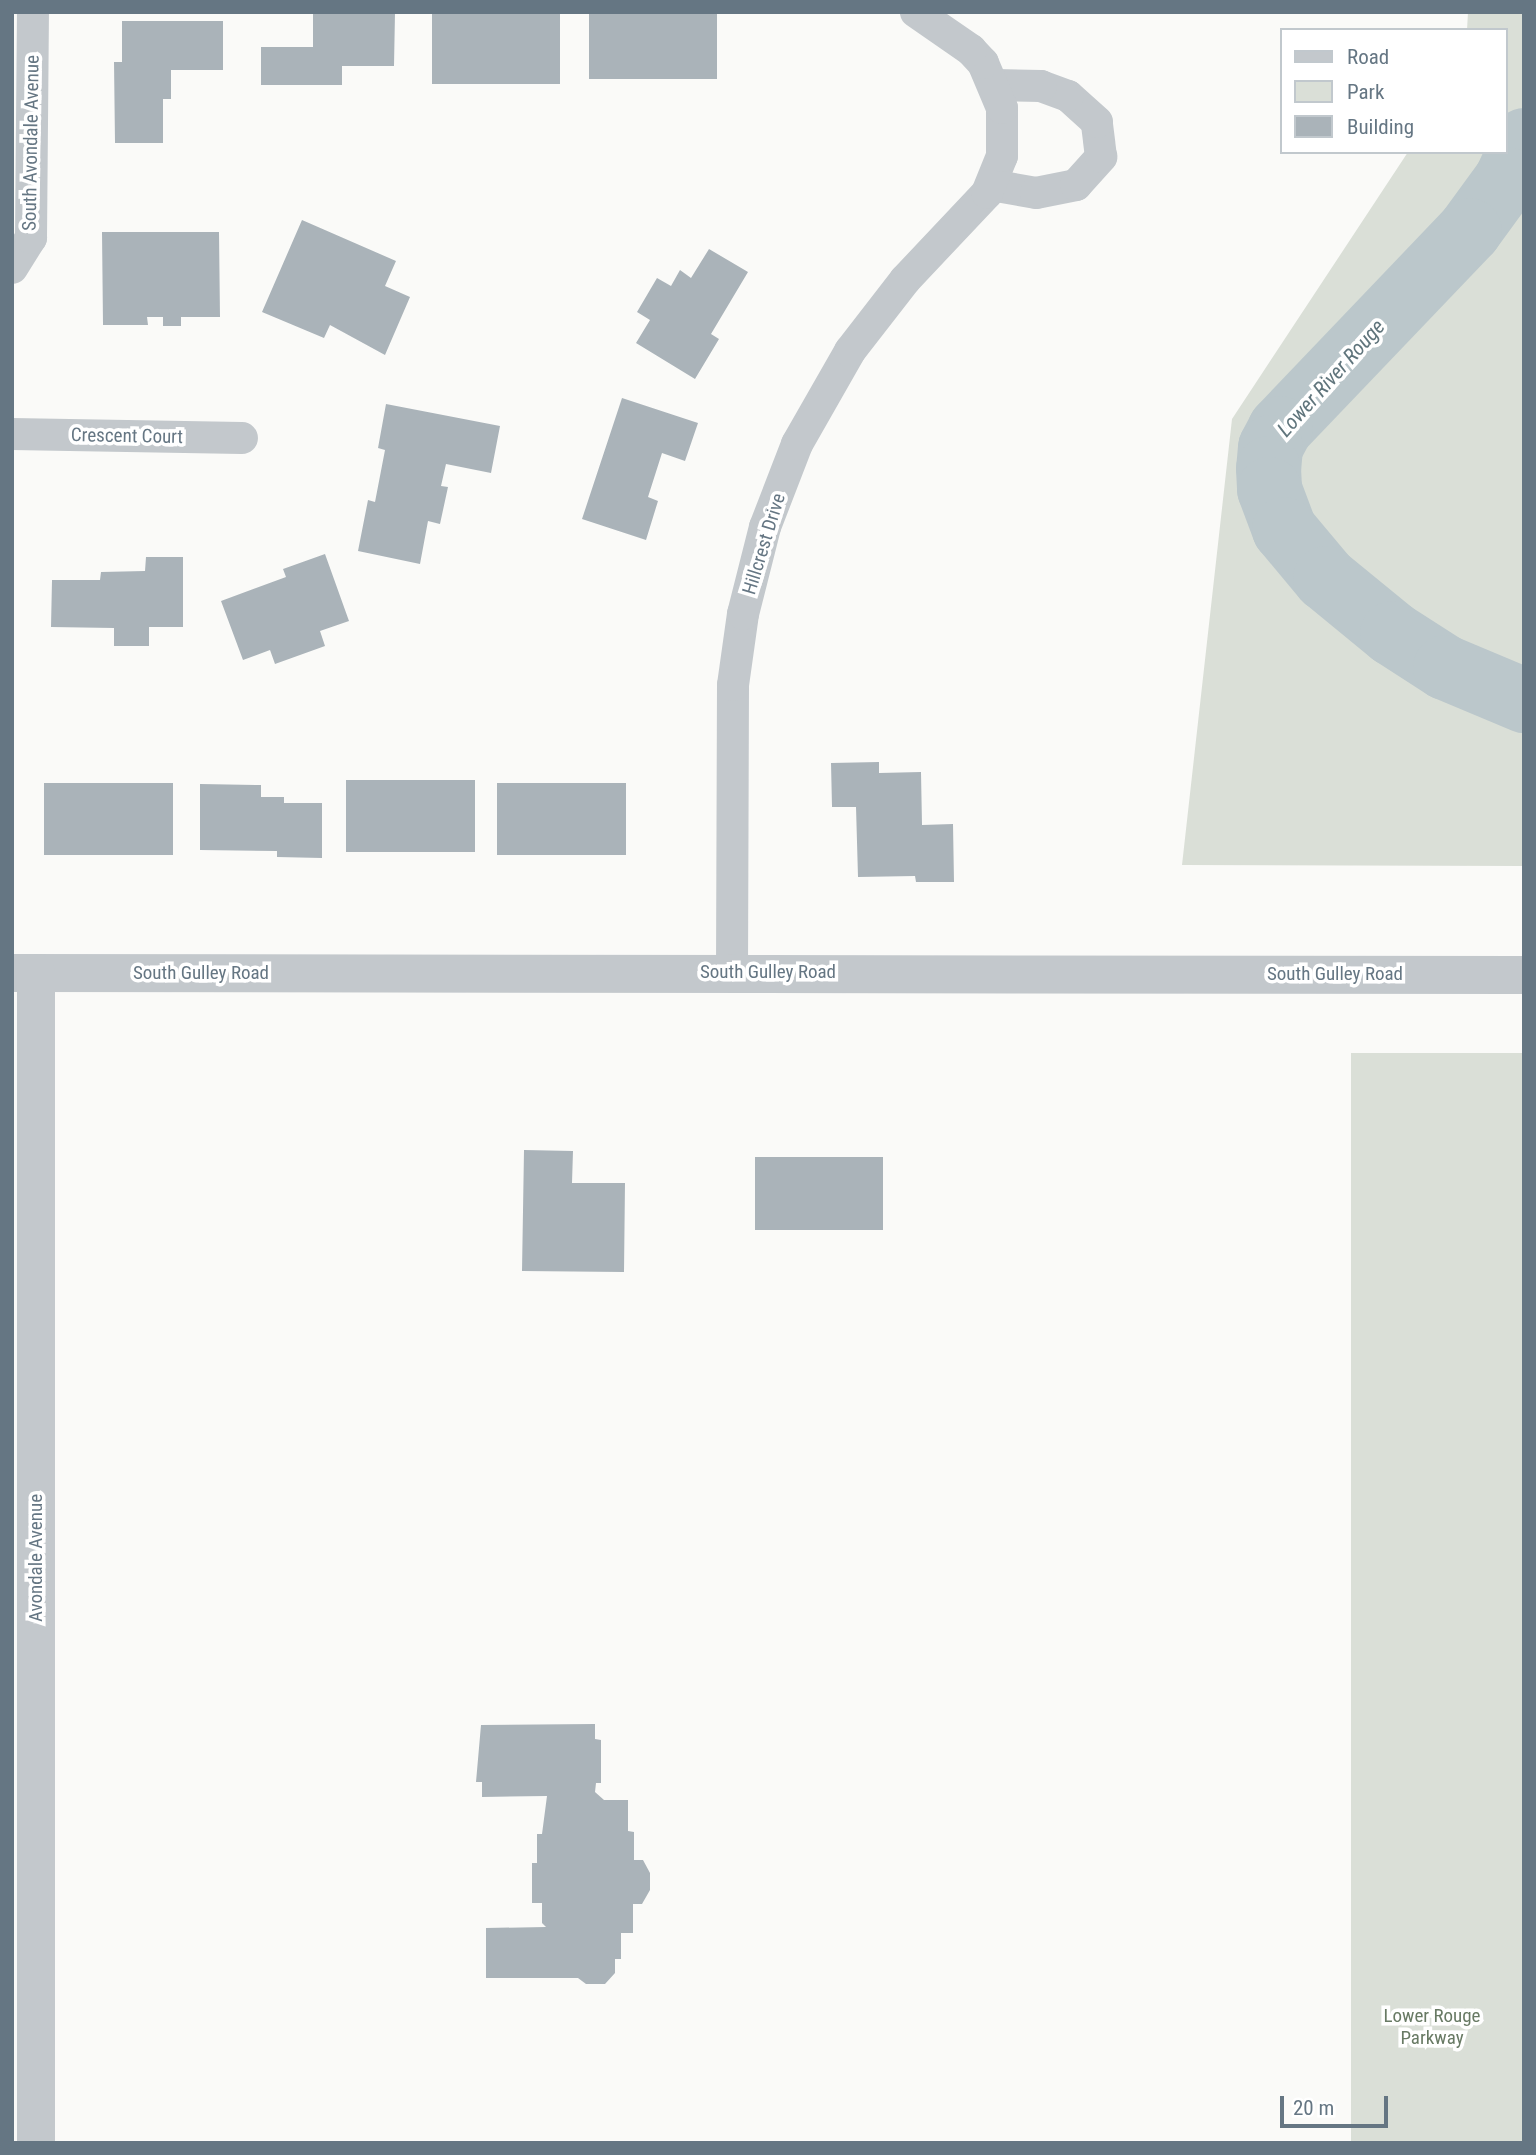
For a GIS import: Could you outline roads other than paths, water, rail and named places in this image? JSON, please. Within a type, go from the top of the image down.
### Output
[{"type":"street","name":"South Avondale Avenue","points":[[12,268],[31,238],[33,12]]},
{"type":"street","name":"Hillcrest Drive","points":[[732,971],[733,685],[743,614],[765,527],[797,444],[850,351],[905,280],[975,208],[991,185],[1003,156],[1004,132],[995,85],[971,50],[916,12]]},
{"type":"street","points":[[991,185],[1036,193],[1076,185],[1101,157],[1097,122],[1068,96],[1041,86],[995,85]]},
{"type":"street","name":"Crescent Court","points":[[12,434],[242,438]]},
{"type":"street","name":"South Gulley Road","points":[[24,973],[732,971],[1524,975]]},
{"type":"street","name":"Avondale Avenue","points":[[24,973],[36,2143]]},
{"type":"waterway","name":"Lower River Rouge","points":[[1524,140],[1506,179],[1469,230],[1280,428],[1270,447],[1268,468],[1269,489],[1284,529],[1325,578],[1392,633],[1445,667],[1524,700]]},
{"type":"park label","name":"Lower Rouge Parkway","points":[[1432,2027]]}]
